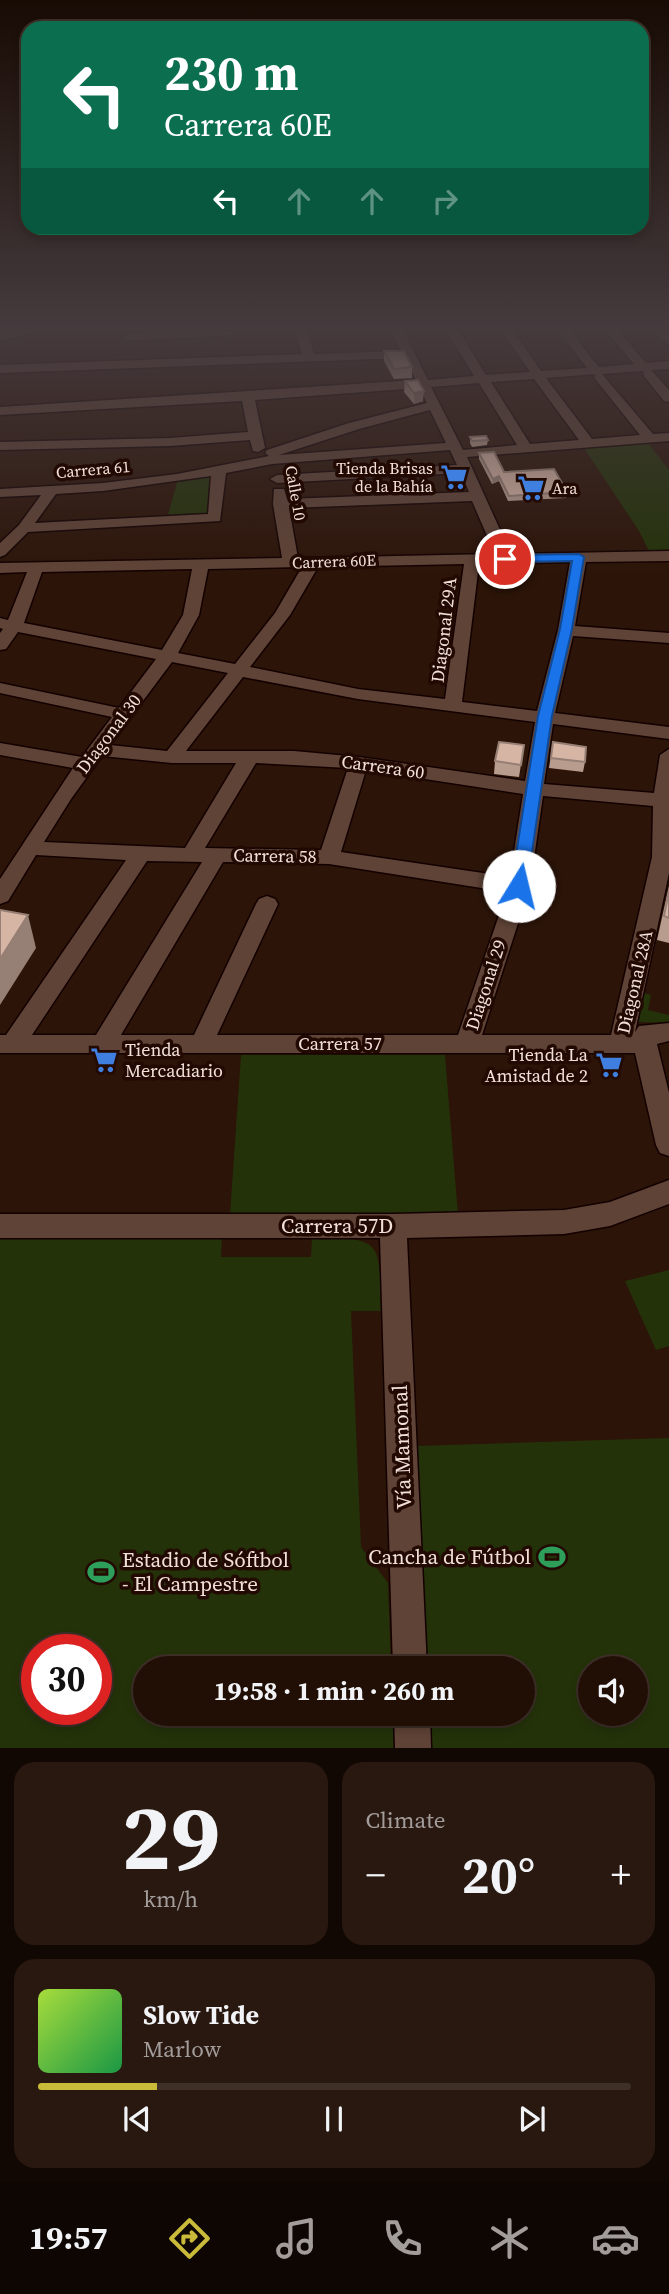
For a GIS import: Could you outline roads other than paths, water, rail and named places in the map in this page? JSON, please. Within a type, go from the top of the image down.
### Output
[{"type":"street","name":"Calle 10","points":[[250,412],[259,453],[267,458],[277,479],[291,563]]},
{"type":"street","name":"Carrera 61","points":[[0,493],[51,491],[164,479],[219,470],[267,458],[354,426],[409,412]]},
{"type":"street","points":[[437,412],[479,496],[505,559]]},
{"type":"street","points":[[503,412],[526,449]]},
{"type":"street","points":[[565,412],[589,444]]},
{"type":"street","points":[[628,412],[650,439]]},
{"type":"street","points":[[354,426],[370,452],[383,500]]},
{"type":"street","points":[[0,446],[170,442],[254,436]]},
{"type":"street","points":[[267,458],[370,452],[526,449],[669,437]]},
{"type":"street","points":[[277,479],[466,469]]},
{"type":"street","points":[[24,528],[215,518],[219,470]]},
{"type":"street","points":[[0,552],[24,528],[51,491]]},
{"type":"street","points":[[281,504],[479,496]]},
{"type":"street","name":"Carrera 60E","points":[[0,568],[669,556]]},
{"type":"street","name":"Diagonal 29","points":[[467,1043],[519,886],[545,716],[566,629],[579,557]]},
{"type":"street","name":"Diagonal 29A","points":[[453,704],[471,560]]},
{"type":"street","points":[[172,757],[282,615],[312,563]]},
{"type":"street","name":"Diagonal 30","points":[[0,896],[91,757],[167,657],[191,615],[201,565]]},
{"type":"street","points":[[0,645],[7,624],[36,568]]},
{"type":"street","points":[[7,624],[358,694],[669,733]]},
{"type":"street","points":[[566,629],[669,638]]},
{"type":"street","points":[[0,688],[124,714]]},
{"type":"street","name":"Carrera 60","points":[[0,749],[91,757],[248,758],[268,755],[359,764],[534,789],[666,800]]},
{"type":"street","name":"Diagonal 28A","points":[[669,755],[666,858],[633,1044],[669,1145]]},
{"type":"street","points":[[192,853],[248,758]]},
{"type":"street","points":[[329,858],[359,764]]},
{"type":"street","name":"Carrera 58","points":[[29,848],[141,854],[329,858],[519,886]]},
{"type":"street","points":[[7,1044],[141,854]]},
{"type":"street","points":[[103,1044],[217,855]]},
{"type":"street","points":[[201,1044],[267,904]]},
{"type":"street","name":"Carrera 57","points":[[7,1044],[633,1044],[646,1033],[669,1032]]},
{"type":"street","name":"Carrera 57D","points":[[0,1226],[393,1226],[587,1220],[636,1206],[669,1192]]},
{"type":"street","name":"Vía Mamonal","points":[[393,1226],[410,1656]]},
{"type":"street","points":[[412,1726],[413,1748]]},
{"type":"place","name":"Tienda Brisas de la Bahía","points":[[454,477]]},
{"type":"place","name":"Ara","points":[[531,488]]},
{"type":"place","name":"Tienda Mercadiario","points":[[104,1060]]},
{"type":"place","name":"Tienda La Amistad de 2","points":[[609,1065]]},
{"type":"place","name":"Cancha de Fútbol","points":[[552,1557]]},
{"type":"place","name":"Estadio de Sóftbol - El Campestre","points":[[101,1572]]}]
